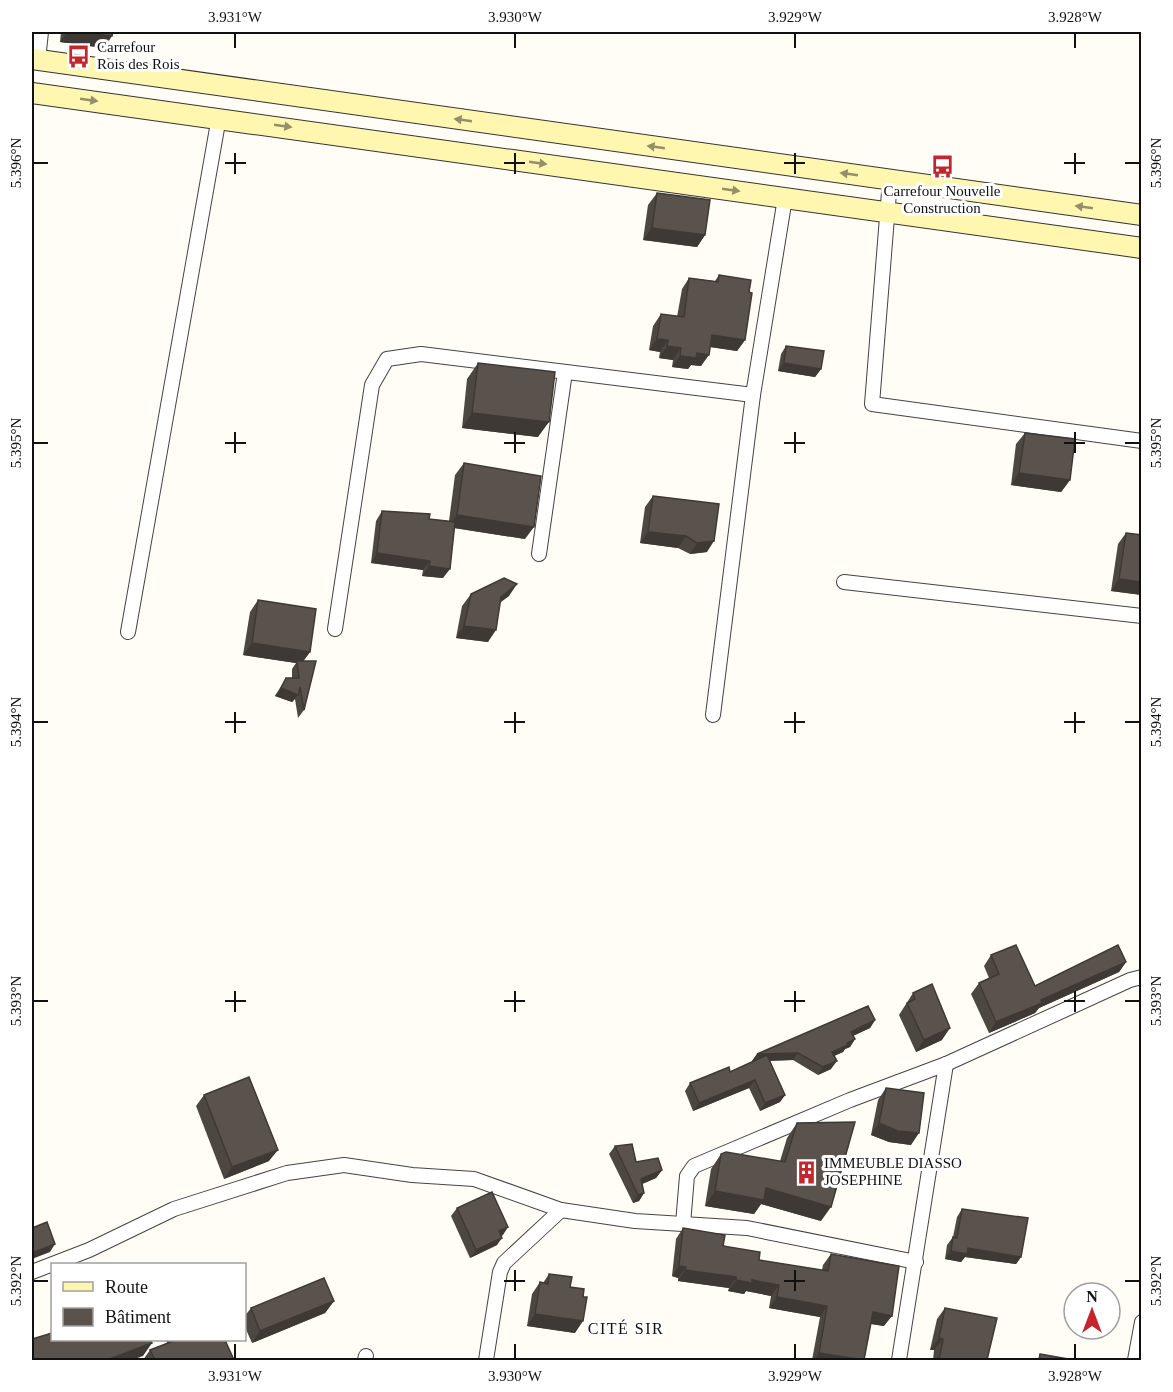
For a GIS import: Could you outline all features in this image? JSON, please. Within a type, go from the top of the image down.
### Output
[{"type":"main road","points":[[35,60],[1142,215]]},
{"type":"main road","points":[[32,93],[219,117],[887,214],[1142,248]]},
{"type":"street","points":[[35,60],[41,32]]},
{"type":"street","points":[[128,632],[219,117]]},
{"type":"street","points":[[890,180],[872,404],[1142,441]]},
{"type":"street","points":[[713,715],[753,395],[785,198]]},
{"type":"street","points":[[335,629],[372,385],[387,359],[421,354],[753,395]]},
{"type":"street","points":[[539,554],[565,372]]},
{"type":"street","points":[[844,582],[1142,616]]},
{"type":"street","points":[[683,1224],[687,1176],[694,1166],[850,1100],[946,1064],[1130,980],[1142,977]]},
{"type":"street","points":[[899,1360],[946,1064]]},
{"type":"street","points":[[56,1263],[90,1250],[174,1209],[287,1173],[344,1165],[412,1175],[474,1179],[561,1210],[635,1221],[747,1228],[916,1262]]},
{"type":"street","points":[[486,1360],[500,1272],[504,1263],[561,1210]]},
{"type":"street","points":[[32,1272],[51,1265]]},
{"type":"street","points":[[1135,1360],[1142,1322]]},
{"type":"building","points":[[78,32],[113,32],[112,36]]},
{"type":"building","points":[[657,193],[710,200],[705,235],[652,228]]},
{"type":"building","points":[[719,275],[751,280],[749,292],[752,293],[745,340],[712,335],[709,355],[697,353],[696,358],[680,356],[681,348],[667,346],[668,340],[657,339],[661,314],[684,317],[689,278],[718,282]]},
{"type":"building","points":[[786,346],[824,351],[821,369],[784,363]]},
{"type":"building","points":[[478,363],[555,372],[549,422],[472,413]]},
{"type":"building","points":[[1025,433],[1075,439],[1070,480],[1019,473]]},
{"type":"building","points":[[464,463],[541,476],[534,527],[457,515]]},
{"type":"building","points":[[653,496],[719,504],[714,541],[697,543],[686,536],[648,532]]},
{"type":"building","points":[[382,511],[430,514],[429,519],[455,522],[450,569],[429,566],[430,561],[377,553]]},
{"type":"building","points":[[1126,533],[1142,535],[1142,582],[1119,579]]},
{"type":"building","points":[[504,578],[517,584],[501,597],[496,630],[464,626],[471,594]]},
{"type":"building","points":[[258,600],[316,609],[310,652],[252,643]]},
{"type":"building","points":[[297,661],[316,661],[304,710],[300,687],[298,695],[281,688],[286,678],[299,678]]},
{"type":"building","points":[[1016,945],[1035,986],[1118,945],[1126,962],[1041,1000],[1042,1003],[996,1022],[979,983],[999,974],[991,955]]},
{"type":"building","points":[[932,984],[950,1028],[924,1040],[907,1003],[915,999],[913,993]]},
{"type":"building","points":[[868,1006],[875,1020],[851,1032],[855,1039],[832,1052],[837,1061],[823,1067],[798,1053],[757,1054]]},
{"type":"building","points":[[767,1055],[785,1095],[765,1103],[755,1080],[699,1103],[690,1083],[729,1067],[730,1072]]},
{"type":"building","points":[[249,1077],[278,1150],[232,1167],[204,1095]]},
{"type":"building","points":[[886,1088],[924,1093],[919,1133],[898,1131],[879,1123]]},
{"type":"building","points":[[855,1122],[831,1207],[766,1188],[764,1200],[715,1191],[721,1154],[726,1152],[785,1162],[797,1123]]},
{"type":"building","points":[[632,1144],[636,1162],[658,1158],[662,1170],[641,1179],[644,1193],[638,1195],[615,1146]]},
{"type":"building","points":[[492,1192],[508,1227],[499,1231],[502,1238],[476,1250],[457,1208]]},
{"type":"building","points":[[962,1209],[1028,1218],[1021,1257],[968,1248],[967,1254],[951,1251],[953,1237],[957,1238]]},
{"type":"building","points":[[47,1222],[55,1244],[32,1253],[32,1228]]},
{"type":"building","points":[[683,1228],[725,1235],[723,1246],[760,1252],[759,1260],[828,1271],[831,1254],[899,1266],[892,1316],[873,1312],[864,1360],[819,1353],[827,1306],[777,1297],[779,1285],[752,1280],[752,1283],[736,1280],[736,1277],[685,1270],[686,1267],[679,1266]]},
{"type":"building","points":[[549,1274],[572,1277],[570,1287],[584,1289],[583,1297],[587,1297],[583,1321],[535,1314],[540,1282],[548,1284]]},
{"type":"building","points":[[324,1278],[334,1301],[260,1331],[251,1308]]},
{"type":"building","points":[[945,1308],[997,1318],[987,1360],[939,1360],[943,1339],[939,1338]]},
{"type":"building","points":[[51,1333],[51,1341],[151,1341],[152,1343],[107,1360],[32,1360],[32,1339]]},
{"type":"building","points":[[173,1341],[225,1341],[234,1360],[155,1360],[150,1350]]},
{"type":"building","points":[[1040,1354],[1074,1360],[1039,1360]]},
{"type":"place","name":"Carrefour Rois des Rois","points":[[79,56]]},
{"type":"place","name":"Carrefour Nouvelle Construction","points":[[942,167]]},
{"type":"place","name":"IMMEUBLE DIASSO JOSEPHINE","points":[[806,1172]]},
{"type":"district","name":"CITÉ SIR","points":[[626,1328]]}]
